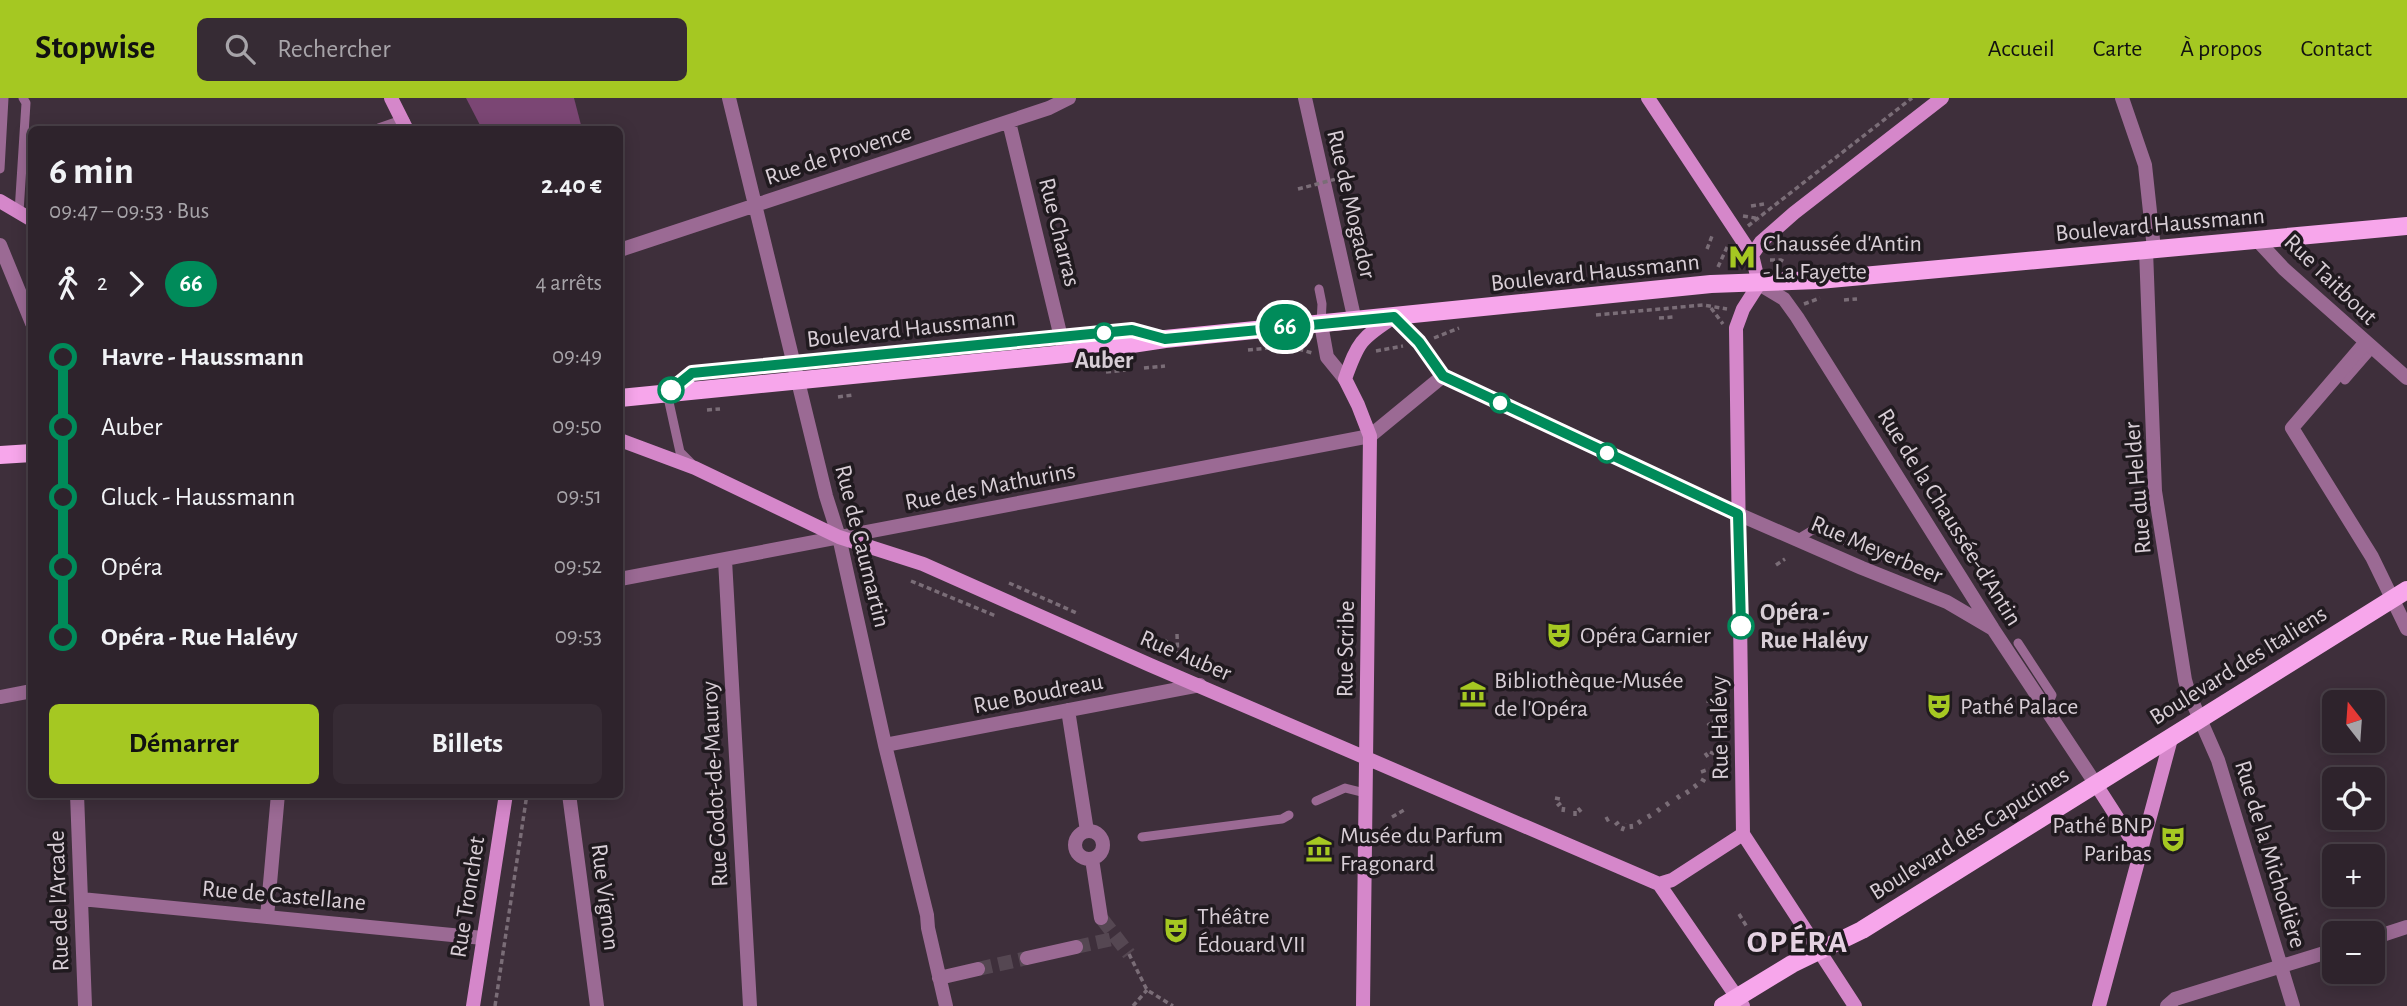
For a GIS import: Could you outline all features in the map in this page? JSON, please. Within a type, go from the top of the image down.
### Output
[{"type":"main road","points":[[391,98],[405,125]]},
{"type":"main road","points":[[1648,98],[1752,255],[1759,284]]},
{"type":"main road","points":[[1752,255],[1761,242],[1780,225],[1937,100]]},
{"type":"main road","points":[[0,201],[25,216]]},
{"type":"main road","name":"Boulevard Haussmann","points":[[623,398],[798,372],[1064,346],[1355,321],[1711,284],[1759,284],[2407,226]]},
{"type":"main road","name":"Rue Halévy","points":[[1743,834],[1736,328],[1742,309],[1759,284]]},
{"type":"main road","points":[[1345,379],[1361,342],[1394,317]]},
{"type":"main road","name":"Rue Scribe","points":[[1345,379],[1370,436],[1363,1006]]},
{"type":"main road","name":"Rue Auber","points":[[623,441],[695,468],[839,537],[923,564],[1366,759],[1659,884]]},
{"type":"main road","points":[[0,455],[28,453]]},
{"type":"main road","name":"Boulevard des Italiens","points":[[2095,783],[2400,594]]},
{"type":"main road","points":[[2099,1006],[2172,735]]},
{"type":"main road","points":[[2095,783],[2140,853]]},
{"type":"main road","name":"Boulevard des Capucines","points":[[1734,1003],[1793,964],[1862,930],[2095,783]]},
{"type":"main road","name":"Rue Tronchet","points":[[473,1006],[505,798]]},
{"type":"main road","points":[[1734,1003],[1659,884],[1672,880],[1743,834],[1855,1006]]},
{"type":"street","name":"Rue de Caumartin","points":[[729,98],[798,372],[826,496],[839,537],[946,1006]]},
{"type":"street","name":"Rue de Provence","points":[[623,249],[1009,122],[1069,98]]},
{"type":"street","name":"Rue de Mogador","points":[[1305,98],[1355,321]]},
{"type":"street","points":[[2122,98],[2146,165],[2150,250]]},
{"type":"street","name":"Rue Charras","points":[[1009,122],[1064,346]]},
{"type":"street","name":"Rue Taitbout","points":[[2257,240],[2284,269],[2407,378]]},
{"type":"street","points":[[0,245],[28,313]]},
{"type":"street","name":"Rue du Helder","points":[[2150,250],[2155,491],[2185,680],[2200,717]]},
{"type":"street","name":"Rue de la Chaussée-d'Antin","points":[[1759,284],[1784,299],[1797,317],[1993,629],[2095,783]]},
{"type":"street","points":[[1370,436],[1443,376],[1419,342],[1394,317]]},
{"type":"street","points":[[1321,324],[1327,357],[1345,379]]},
{"type":"street","points":[[2368,346],[2292,428],[2372,557],[2400,594],[2407,629]]},
{"type":"street","name":"Rue Meyerbeer","points":[[1443,376],[1738,514],[1947,602],[1993,629]]},
{"type":"street","name":"Rue des Mathurins","points":[[623,578],[1370,436]]},
{"type":"street","name":"Rue Godot-de-Mauroy","points":[[725,560],[750,1006]]},
{"type":"street","name":"Rue Boudreau","points":[[885,745],[1200,685]]},
{"type":"street","points":[[0,697],[28,692]]},
{"type":"street","points":[[1068,710],[1087,831],[1079,835],[1075,847],[1080,855],[1092,859],[1101,918]]},
{"type":"street","name":"Rue de la Michodière","points":[[2200,717],[2218,760],[2293,1006]]},
{"type":"street","name":"Rue de l'Arcade","points":[[77,798],[85,1006]]},
{"type":"street","points":[[267,917],[278,798]]},
{"type":"street","name":"Rue Vignon","points":[[570,798],[597,1006]]},
{"type":"street","name":"Rue de Castellane","points":[[81,899],[483,938]]},
{"type":"street","points":[[2385,934],[2407,927]]},
{"type":"street","points":[[1027,958],[1076,947]]},
{"type":"street","points":[[2167,1006],[2175,999],[2322,954]]},
{"type":"street","points":[[939,978],[978,969]]},
{"type":"lane","points":[[0,169],[4,98]]},
{"type":"lane","points":[[23,98],[26,103],[25,216]]},
{"type":"lane","points":[[1319,289],[1322,304],[1321,324]]},
{"type":"lane","points":[[2346,380],[2368,346]]},
{"type":"lane","points":[[667,393],[680,452],[695,468]]},
{"type":"lane","points":[[1796,540],[1816,528],[1888,559]]},
{"type":"lane","points":[[2018,643],[2052,695],[2046,708]]},
{"type":"lane","points":[[1316,801],[1345,788],[1365,793]]},
{"type":"lane","points":[[1142,837],[1289,816]]},
{"type":"path","points":[[1298,189],[1344,177]]},
{"type":"path","points":[[1751,206],[1764,204]]},
{"type":"path","points":[[2110,226],[2124,225]]},
{"type":"path","points":[[1707,249],[1712,236]]},
{"type":"path","points":[[1870,248],[1884,247]]},
{"type":"path","points":[[1789,252],[1803,250]]},
{"type":"path","points":[[1656,269],[1668,268]]},
{"type":"path","points":[[1844,300],[1857,299]]},
{"type":"path","name":"Boulevard Haussmann","points":[[1588,316],[1703,305],[1742,309]]},
{"type":"path","points":[[1660,318],[1673,317]]},
{"type":"path","name":"Boulevard Haussmann","points":[[1352,361],[1364,359],[1385,349],[1419,342],[1470,326]]},
{"type":"path","points":[[1235,351],[1288,346],[1327,357]]},
{"type":"path","points":[[1144,368],[1166,366]]},
{"type":"path","points":[[1105,372],[1126,370]]},
{"type":"path","points":[[838,397],[853,395]]},
{"type":"path","points":[[707,410],[720,408]]},
{"type":"path","points":[[1776,565],[1785,559]]},
{"type":"path","points":[[1177,634],[1178,656]]},
{"type":"path","points":[[1160,648],[1167,640]]},
{"type":"path","points":[[1712,706],[1716,704]]},
{"type":"path","points":[[1712,729],[1710,722],[1717,724]]},
{"type":"path","points":[[1710,760],[1708,753],[1716,755]]},
{"type":"path","points":[[1702,772],[1709,769]]},
{"type":"path","points":[[1701,779],[1708,783]]},
{"type":"path","points":[[1694,784],[1699,791]]},
{"type":"path","points":[[1686,790],[1690,796]]},
{"type":"path","points":[[1677,795],[1682,802]]},
{"type":"path","name":"Rue Tronchet","points":[[495,1006],[526,798]]},
{"type":"path","points":[[1555,798],[1562,802]]},
{"type":"path","points":[[1557,806],[1562,802]]},
{"type":"path","points":[[1562,802],[1563,812]]},
{"type":"path","points":[[1666,802],[1671,809]]},
{"type":"path","points":[[1657,808],[1662,814]]},
{"type":"path","points":[[1575,816],[1577,809],[1581,813]]},
{"type":"path","points":[[1392,817],[1404,810]]},
{"type":"path","points":[[1648,814],[1652,821]]},
{"type":"path","points":[[1606,817],[1612,825],[1623,821],[1622,831]]},
{"type":"path","points":[[1638,820],[1643,827]]},
{"type":"path","points":[[1631,824],[1632,832]]},
{"type":"path","points":[[1739,914],[1747,926]]},
{"type":"path","points":[[1129,954],[1147,990],[1173,1006]]},
{"type":"path","points":[[1133,1006],[1147,990]]},
{"type":"shaded area","points":[[466,98],[574,98],[581,125],[577,126],[480,126]]},
{"type":"tunnel","points":[[1102,919],[1129,954]]},
{"type":"tunnel","points":[[1076,947],[1117,938]]},
{"type":"tunnel","points":[[978,969],[1027,958]]},
{"type":"bus line","name":"66","points":[[671,390],[692,373],[1132,330],[1165,339],[1394,317],[1419,342],[1443,376],[1738,514],[1741,626]]},
{"type":"place","name":"Chaussée d'Antin - La Fayette","points":[[1742,257]]},
{"type":"place","name":"Auber","points":[[1104,333]]},
{"type":"place","name":"Opéra - Rue Halévy","points":[[1741,626]]},
{"type":"place","name":"Opéra Garnier","points":[[1559,635]]},
{"type":"place","name":"Bibliothèque-Musée de l'Opéra","points":[[1473,694]]},
{"type":"place","name":"Pathé Palace","points":[[1939,706]]},
{"type":"place","name":"Pathé BNP Paribas","points":[[2173,839]]},
{"type":"place","name":"Musée du Parfum Fragonard","points":[[1319,849]]},
{"type":"place","name":"Théâtre Édouard VII","points":[[1176,930]]},
{"type":"district","name":"OPÉRA","points":[[1798,941]]}]
